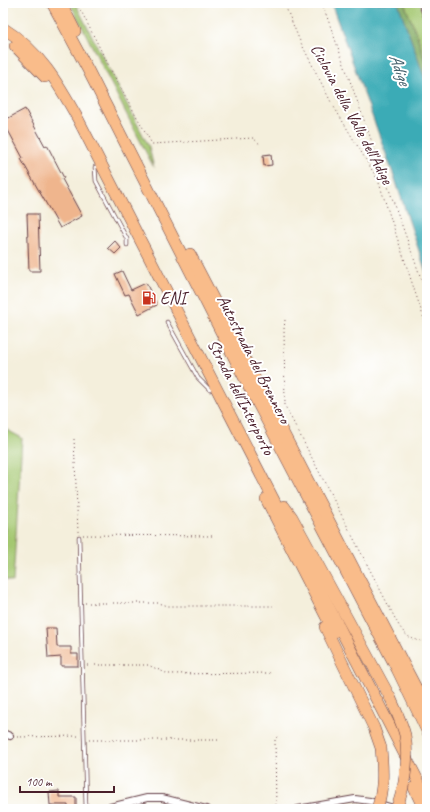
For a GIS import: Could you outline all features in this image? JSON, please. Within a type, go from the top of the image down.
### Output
[{"type":"highway","name":"Autostrada del Brennero","points":[[52,3],[88,70],[427,731]]},
{"type":"highway","name":"Autostrada del Brennero","points":[[61,3],[427,709]]},
{"type":"highway","name":"Strada dell'Interporto","points":[[3,28],[33,51],[58,83],[78,119],[427,798]]},
{"type":"highway","name":"Strada dell'Interporto","points":[[3,37],[26,55],[41,70],[57,94],[400,758],[424,809]]},
{"type":"highway","points":[[262,476],[292,517],[391,699],[405,735],[406,765],[404,784],[394,808]]},
{"type":"highway","points":[[299,565],[313,601],[374,728],[381,748],[383,772],[382,792],[375,805]]},
{"type":"street","points":[[422,3],[427,17]]},
{"type":"street","points":[[3,733],[10,736]]},
{"type":"street","points":[[102,809],[147,798],[162,798],[206,809]]},
{"type":"street","points":[[298,809],[361,799],[375,805],[394,808]]},
{"type":"lane","points":[[95,167],[96,181],[127,239],[127,245]]},
{"type":"lane","points":[[167,322],[198,378],[210,390]]},
{"type":"lane","points":[[78,536],[86,809]]},
{"type":"path","points":[[77,3],[113,74],[152,144],[253,138],[261,144]]},
{"type":"path","name":"Ciclovia della Valle dell'Adige","points":[[284,3],[299,39],[328,95],[378,180],[427,328]]},
{"type":"path","points":[[322,3],[427,295]]},
{"type":"path","points":[[285,320],[285,406],[398,624],[407,637],[427,641]]},
{"type":"path","points":[[74,439],[78,536],[85,534],[215,536]]},
{"type":"path","points":[[80,603],[159,603],[168,606],[273,606]]},
{"type":"path","points":[[82,665],[148,665],[168,674],[273,673]]},
{"type":"path","points":[[10,736],[84,736]]},
{"type":"path","points":[[276,809],[275,739],[278,736]]},
{"type":"path","points":[[84,740],[219,740]]},
{"type":"green space","points":[[70,3],[75,3],[149,147],[154,168]]},
{"type":"green space","points":[[398,3],[404,3],[420,43],[425,63],[427,85]]},
{"type":"green space","points":[[404,3],[420,3],[427,23],[427,66],[418,38]]},
{"type":"green space","points":[[3,428],[22,438],[13,582],[3,579],[5,524],[3,514]]},
{"type":"water","name":"Adige","points":[[331,3],[398,3],[427,85],[427,275],[394,176]]},
{"type":"building","points":[[25,109],[45,146],[47,145],[64,178],[62,179],[82,216],[60,228],[21,159],[23,158],[3,121]]},
{"type":"building","points":[[271,154],[272,165],[264,166],[263,155]]},
{"type":"building","points":[[27,214],[38,214],[40,271],[29,271]]},
{"type":"building","points":[[115,241],[121,248],[115,254],[108,248]]},
{"type":"building","points":[[122,271],[131,290],[146,283],[157,305],[139,314],[129,294],[125,295],[115,274]]},
{"type":"building","points":[[46,628],[56,628],[57,647],[71,647],[71,654],[78,654],[78,666],[61,666],[61,657],[48,658]]},
{"type":"building","points":[[59,791],[59,797],[76,797],[76,809],[68,809],[68,805],[50,805],[49,792]]},
{"type":"place","name":"ENI","points":[[149,298]]}]
